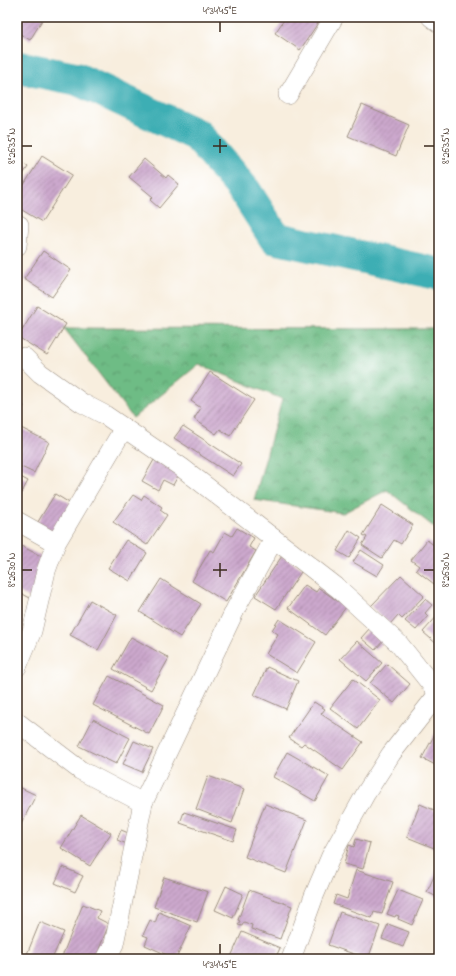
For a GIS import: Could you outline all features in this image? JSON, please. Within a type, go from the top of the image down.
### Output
[{"type":"street","points":[[288,95],[334,17]]},
{"type":"street","points":[[431,17],[439,23]]},
{"type":"street","points":[[17,224],[19,225],[17,246]]},
{"type":"street","points":[[19,355],[40,373],[82,403],[124,428],[182,467],[339,589],[399,644],[439,694],[391,754],[359,806],[331,856],[314,896],[291,959]]},
{"type":"street","points":[[17,667],[32,631],[43,584],[56,543],[124,428]]},
{"type":"street","points":[[17,521],[56,543]]},
{"type":"street","points":[[106,959],[114,944],[143,803],[233,615],[274,539]]},
{"type":"street","points":[[17,722],[80,770],[143,803]]},
{"type":"green space","points":[[64,328],[439,329],[439,531],[387,490],[343,513],[254,500],[282,399],[199,364],[133,418]]},
{"type":"building","points":[[17,17],[44,17],[30,40],[17,32]]},
{"type":"building","points":[[286,17],[322,17],[300,50],[275,33]]},
{"type":"building","points":[[362,105],[409,125],[396,156],[348,136]]},
{"type":"building","points":[[42,156],[72,175],[42,222],[17,207],[17,196]]},
{"type":"building","points":[[17,159],[28,167],[17,183]]},
{"type":"building","points":[[144,159],[166,178],[168,175],[179,184],[159,208],[150,200],[153,197],[129,177]]},
{"type":"building","points":[[43,251],[71,270],[52,297],[24,279]]},
{"type":"building","points":[[37,306],[66,324],[47,355],[18,337]]},
{"type":"building","points":[[210,372],[254,400],[230,436],[220,429],[216,434],[194,419],[201,408],[191,401]]},
{"type":"building","points":[[17,400],[24,406],[17,415]]},
{"type":"building","points":[[17,426],[49,442],[34,473],[17,465]]},
{"type":"building","points":[[183,426],[241,464],[233,476],[174,438]]},
{"type":"building","points":[[154,460],[179,474],[173,485],[163,480],[158,490],[142,481]]},
{"type":"building","points":[[17,475],[28,481],[17,501]]},
{"type":"building","points":[[55,494],[76,507],[57,538],[36,525]]},
{"type":"building","points":[[133,495],[141,500],[144,495],[162,507],[160,510],[167,515],[147,545],[113,522]]},
{"type":"building","points":[[382,505],[413,525],[401,544],[394,540],[382,558],[362,545],[367,537],[363,535]]},
{"type":"building","points":[[237,528],[254,538],[249,547],[256,551],[226,602],[192,581],[210,550],[214,552],[225,532],[232,536]]},
{"type":"building","points":[[349,530],[361,538],[349,558],[337,551]]},
{"type":"building","points":[[126,540],[147,553],[130,581],[108,568]]},
{"type":"building","points":[[427,540],[439,549],[438,587],[416,570],[419,566],[411,560]]},
{"type":"building","points":[[17,544],[49,560],[30,598],[17,591]]},
{"type":"building","points":[[361,550],[384,565],[377,576],[353,562]]},
{"type":"building","points":[[282,556],[303,569],[276,609],[255,596]]},
{"type":"building","points":[[401,575],[424,596],[402,619],[398,615],[390,624],[371,606]]},
{"type":"building","points":[[161,579],[201,604],[180,637],[140,612]]},
{"type":"building","points":[[305,585],[316,592],[319,588],[346,607],[325,635],[288,608]]},
{"type":"building","points":[[425,599],[432,605],[425,613],[428,616],[416,630],[405,621]]},
{"type":"building","points":[[90,600],[117,615],[98,650],[70,635]]},
{"type":"building","points":[[439,614],[439,646],[423,632]]},
{"type":"building","points":[[279,619],[316,642],[297,673],[266,654],[278,634],[272,630]]},
{"type":"building","points":[[370,628],[384,640],[375,650],[361,638]]},
{"type":"building","points":[[131,637],[169,658],[151,690],[113,669]]},
{"type":"building","points":[[357,641],[382,663],[366,681],[340,659]]},
{"type":"building","points":[[387,664],[410,684],[394,703],[370,683]]},
{"type":"building","points":[[267,667],[298,681],[286,709],[254,695]]},
{"type":"building","points":[[109,676],[164,705],[149,734],[93,705]]},
{"type":"building","points":[[353,679],[380,700],[358,729],[330,708]]},
{"type":"building","points":[[314,702],[325,709],[321,714],[363,742],[343,770],[304,743],[301,746],[289,738]]},
{"type":"building","points":[[93,719],[130,738],[116,764],[79,746]]},
{"type":"building","points":[[436,732],[439,734],[439,767],[422,758]]},
{"type":"building","points":[[134,741],[153,749],[142,772],[123,764]]},
{"type":"building","points":[[287,752],[329,776],[315,801],[273,777]]},
{"type":"building","points":[[208,776],[244,789],[232,823],[196,809]]},
{"type":"building","points":[[17,786],[36,795],[20,826],[17,825]]},
{"type":"building","points":[[265,804],[307,820],[286,873],[245,857]]},
{"type":"building","points":[[420,804],[439,812],[439,850],[407,837]]},
{"type":"building","points":[[184,812],[237,830],[233,841],[180,823]]},
{"type":"building","points":[[81,815],[111,833],[90,866],[61,848]]},
{"type":"building","points":[[121,830],[131,834],[127,844],[117,840]]},
{"type":"building","points":[[356,839],[370,843],[363,869],[344,864],[349,845],[354,847]]},
{"type":"building","points":[[439,865],[439,898],[427,892]]},
{"type":"building","points":[[63,867],[83,876],[75,892],[55,883]]},
{"type":"building","points":[[356,870],[393,882],[382,914],[374,912],[372,918],[333,904],[336,895],[347,899]]},
{"type":"building","points":[[164,877],[208,892],[197,922],[154,907]]},
{"type":"building","points":[[226,886],[243,894],[233,918],[215,910]]},
{"type":"building","points":[[249,890],[292,906],[280,939],[251,929],[252,925],[244,922],[242,926],[238,925],[240,921],[238,920]]},
{"type":"building","points":[[398,890],[423,900],[412,925],[398,919],[399,916],[396,915],[395,917],[387,914]]},
{"type":"building","points":[[83,904],[100,911],[97,918],[109,924],[95,959],[61,959]]},
{"type":"building","points":[[159,912],[191,926],[176,959],[145,945],[148,937],[143,935],[150,920],[155,923]]},
{"type":"building","points":[[340,912],[380,926],[368,959],[328,945]]},
{"type":"building","points":[[40,922],[64,932],[52,959],[40,959],[27,954]]},
{"type":"building","points":[[388,924],[409,932],[403,947],[382,939]]},
{"type":"building","points":[[242,932],[280,948],[275,959],[230,959]]},
{"type":"waterway","points":[[17,67],[77,79],[197,135],[245,191],[275,238],[439,274]]}]
